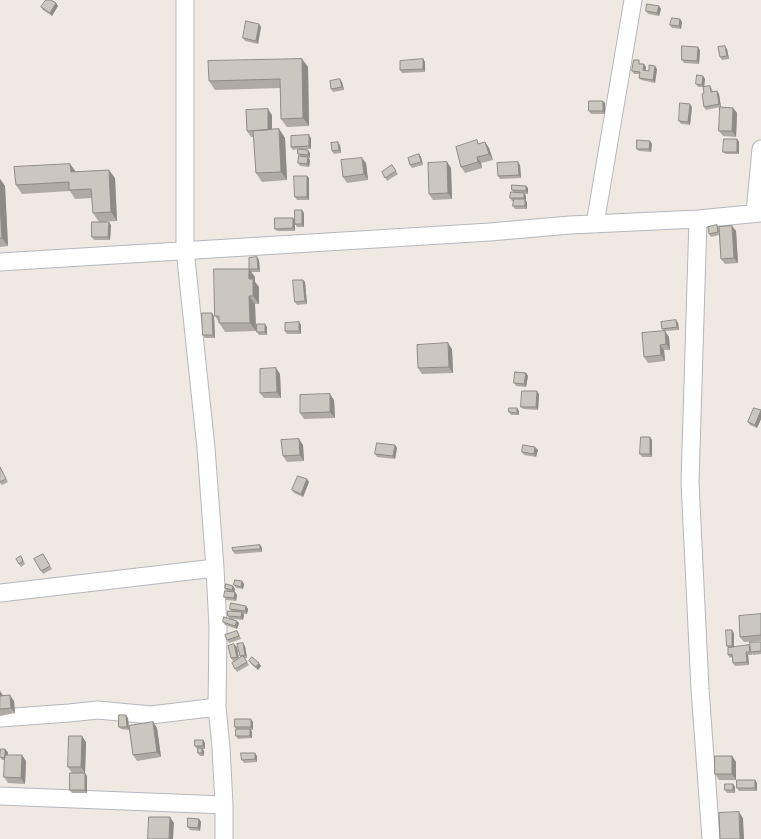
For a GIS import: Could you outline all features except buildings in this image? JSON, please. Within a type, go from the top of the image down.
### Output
[{"type":"street","points":[[185,0],[185,250],[205,441],[215,568],[218,628],[218,707],[222,748],[224,839]]},
{"type":"street","points":[[595,224],[633,0]]},
{"type":"street","points":[[0,262],[490,232],[570,225],[698,219],[758,213],[761,149]]},
{"type":"street","points":[[698,219],[690,482],[700,689],[711,839]]},
{"type":"street","points":[[0,593],[215,568]]},
{"type":"street","points":[[0,718],[98,710],[151,715],[218,707]]},
{"type":"street","points":[[0,796],[224,806]]}]
